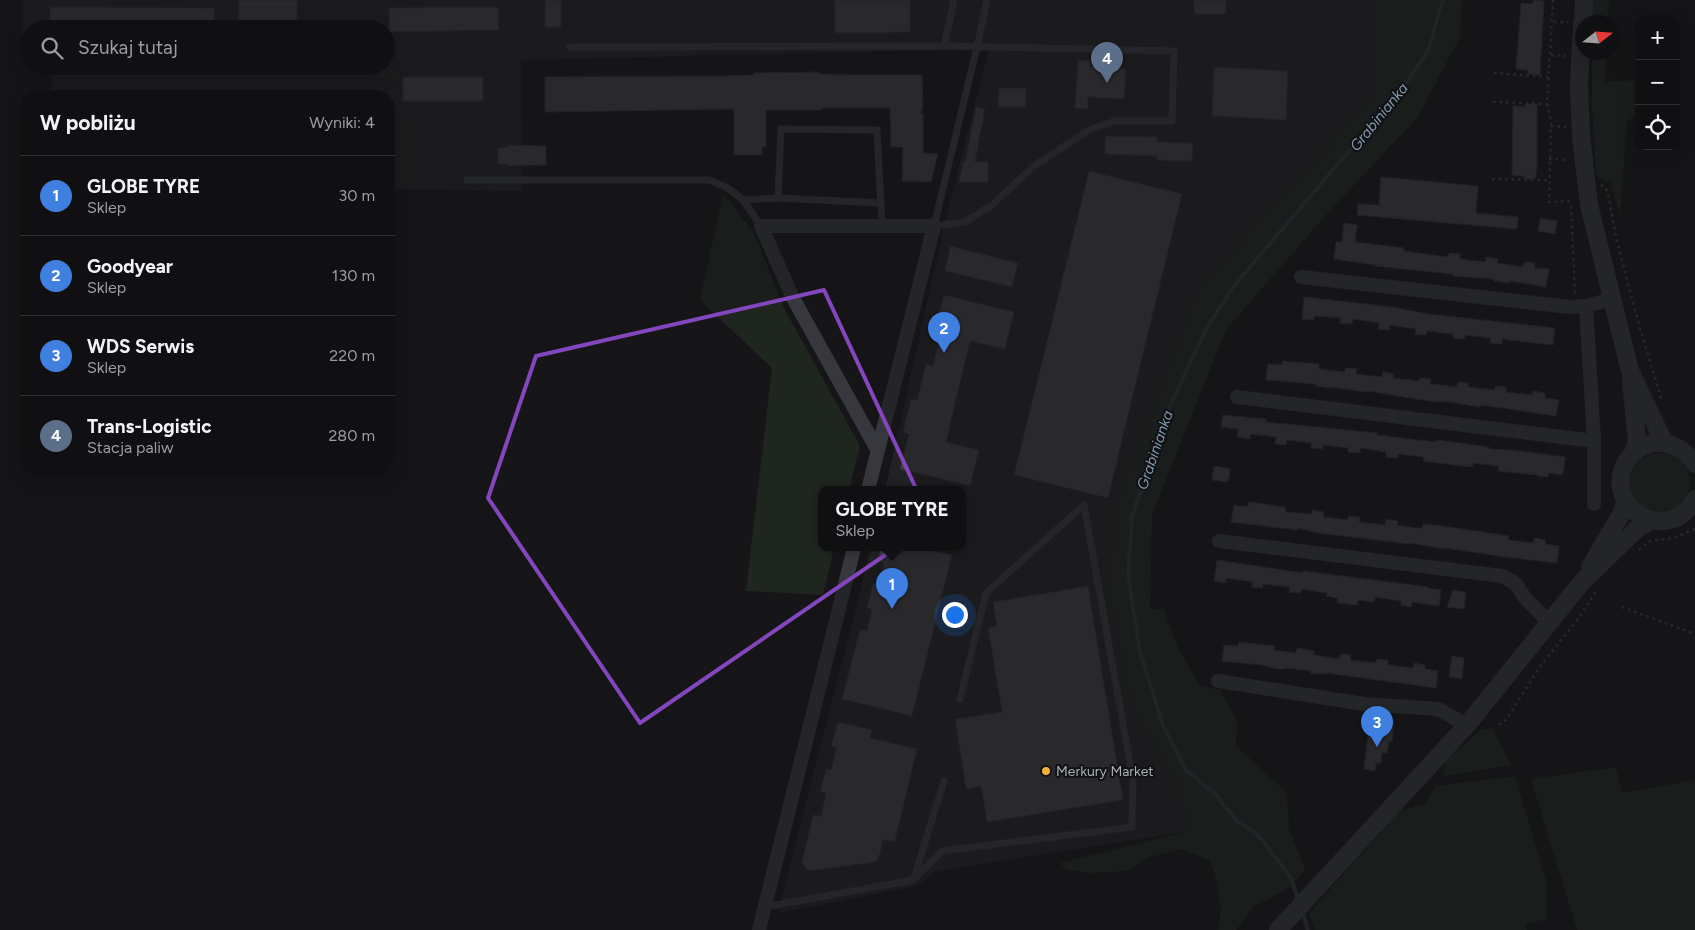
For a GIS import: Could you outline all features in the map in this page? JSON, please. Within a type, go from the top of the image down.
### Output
[{"type":"street","points":[[1580,15],[1584,0]]},
{"type":"street","points":[[1579,60],[1581,135],[1589,205],[1630,370],[1632,406],[1637,440],[1634,451],[1626,462],[1621,475],[1621,488],[1632,510],[1651,520],[1663,521],[1693,515]]},
{"type":"street","points":[[869,486],[878,452],[934,226],[761,226],[793,298],[878,452]]},
{"type":"street","points":[[1301,277],[1570,307],[1586,306],[1612,299]]},
{"type":"street","points":[[1586,306],[1594,440],[1594,504]]},
{"type":"street","points":[[1630,370],[1664,442]]},
{"type":"street","points":[[1237,397],[1594,440]]},
{"type":"street","points":[[1634,451],[1643,446],[1664,442],[1676,446],[1687,453],[1695,464]]},
{"type":"street","points":[[1589,585],[1626,501]]},
{"type":"street","points":[[1278,930],[1467,725],[1549,622],[1589,585],[1637,529],[1651,520]]},
{"type":"street","points":[[1219,541],[1502,576],[1515,583],[1526,599],[1549,622]]},
{"type":"street","points":[[759,930],[853,551]]},
{"type":"street","points":[[1218,681],[1364,704],[1438,708],[1467,725]]},
{"type":"lane","points":[[944,46],[954,0]]},
{"type":"lane","points":[[570,46],[944,46],[977,47],[1174,51],[1172,121],[1115,121],[1089,130],[1034,166],[992,205],[965,222],[934,226],[977,47],[987,0]]},
{"type":"lane","points":[[778,198],[781,129],[877,130],[882,225]]},
{"type":"lane","points":[[467,180],[708,180],[728,188],[743,200],[761,226]]},
{"type":"lane","points":[[743,200],[778,198],[881,203]]},
{"type":"lane","points":[[764,907],[913,880],[942,851],[1132,827],[1133,780],[1084,506],[986,593],[960,699]]},
{"type":"lane","points":[[913,880],[944,780]]},
{"type":"path","points":[[1553,0],[1547,104],[1551,126],[1548,202],[1571,200]]},
{"type":"path","points":[[1553,22],[1575,23]]},
{"type":"path","points":[[1551,55],[1567,56]]},
{"type":"path","points":[[1494,73],[1549,76]]},
{"type":"path","points":[[1493,102],[1547,104]]},
{"type":"path","points":[[1551,126],[1566,127]]},
{"type":"path","points":[[1549,159],[1568,160]]},
{"type":"path","points":[[1492,179],[1549,180]]},
{"type":"path","points":[[1586,185],[1601,185],[1608,193],[1616,238],[1646,351],[1658,384],[1664,409]]},
{"type":"path","points":[[1638,549],[1650,541],[1673,538],[1693,515]]},
{"type":"path","points":[[1500,725],[1506,720],[1542,665],[1578,618],[1589,585]]},
{"type":"path","points":[[1622,607],[1695,634]]},
{"type":"highlighted area","points":[[824,290],[932,523],[640,723],[488,498],[536,356]]},
{"type":"shaded area","points":[[23,0],[1376,0],[1376,96],[1201,288],[1111,597],[1131,702],[1180,785],[1189,831],[937,871],[917,886],[778,913],[870,551],[966,551],[966,486],[886,486],[947,214],[989,49],[521,60],[522,191],[395,189],[395,90],[51,90],[52,75],[395,75],[395,20],[23,20]]},
{"type":"shaded area","points":[[1376,0],[1462,0],[1460,37],[1418,117],[1325,216],[1226,330],[1152,515],[1150,608],[1164,610],[1178,648],[1199,685],[1220,690],[1237,720],[1236,746],[1287,793],[1289,828],[1305,870],[1286,890],[1253,907],[1236,930],[1218,930],[1221,910],[1215,875],[1210,861],[1182,849],[1149,857],[1128,871],[1091,873],[1067,870],[1060,863],[1189,831],[1180,785],[1131,702],[1111,597],[1117,508],[1201,288],[1376,96]]},
{"type":"shaded area","points":[[1591,0],[1609,0],[1608,15],[1590,15]]},
{"type":"shaded area","points":[[1592,60],[1606,60],[1605,82],[1635,80],[1635,116],[1627,121],[1620,215],[1611,183],[1598,177],[1596,171],[1592,105]]},
{"type":"shaded area","points":[[723,193],[754,233],[784,308],[860,446],[850,486],[818,486],[818,551],[833,551],[823,595],[746,591],[772,368],[700,300]]},
{"type":"shaded area","points":[[1660,453],[1677,458],[1685,466],[1690,483],[1685,500],[1677,508],[1660,513],[1643,508],[1635,500],[1630,483],[1635,466],[1643,458]]},
{"type":"shaded area","points":[[1481,729],[1493,729],[1511,765],[1443,776],[1445,762]]},
{"type":"shaded area","points":[[1616,767],[1622,793],[1695,780],[1695,930],[1577,930],[1531,779]]},
{"type":"shaded area","points":[[1515,776],[1546,880],[1547,919],[1525,924],[1527,930],[1315,930],[1309,913],[1401,810],[1424,805],[1436,786]]},
{"type":"building","points":[[239,0],[297,0],[297,20],[238,20]]},
{"type":"building","points":[[545,0],[561,0],[561,27],[545,27]]},
{"type":"building","points":[[835,0],[910,0],[910,32],[835,33]]},
{"type":"building","points":[[1194,0],[1226,0],[1226,14],[1194,14]]},
{"type":"building","points":[[1533,0],[1544,1],[1540,75],[1528,74],[1528,70],[1516,69],[1521,3],[1533,4]]},
{"type":"building","points":[[50,7],[214,8],[214,20],[50,20]]},
{"type":"building","points":[[498,7],[499,30],[395,32],[395,20],[389,20],[389,8]]},
{"type":"building","points":[[1078,60],[1091,61],[1090,66],[1126,69],[1124,99],[1088,97],[1088,109],[1075,108]]},
{"type":"building","points":[[1214,67],[1288,71],[1286,120],[1212,116]]},
{"type":"building","points":[[819,72],[819,74],[853,75],[922,75],[923,153],[938,154],[931,182],[902,181],[903,147],[891,147],[890,108],[766,110],[766,147],[762,147],[762,155],[734,155],[734,109],[545,112],[545,77],[723,76],[754,75],[754,73]]},
{"type":"building","points":[[403,77],[483,77],[483,101],[403,101]]},
{"type":"building","points":[[999,88],[1026,88],[1026,107],[998,107]]},
{"type":"building","points":[[1525,104],[1537,104],[1537,167],[1535,179],[1524,179],[1524,176],[1512,175],[1513,106],[1525,107]]},
{"type":"building","points":[[976,107],[985,109],[975,162],[988,162],[988,182],[959,182],[963,162],[965,162]]},
{"type":"building","points":[[1105,136],[1157,137],[1157,142],[1193,143],[1192,161],[1156,160],[1157,156],[1105,154]]},
{"type":"building","points":[[508,145],[546,146],[546,165],[508,166],[508,164],[498,164],[498,148],[508,147]]},
{"type":"building","points":[[1089,171],[1182,194],[1108,498],[1014,475]]},
{"type":"building","points":[[1381,177],[1478,186],[1476,213],[1518,217],[1517,229],[1357,215],[1358,204],[1379,205]]},
{"type":"building","points":[[1540,218],[1557,221],[1555,234],[1538,231]]},
{"type":"building","points":[[1344,223],[1357,225],[1355,242],[1404,248],[1404,251],[1448,257],[1449,253],[1460,254],[1460,259],[1486,262],[1486,257],[1498,259],[1497,263],[1523,267],[1524,262],[1535,263],[1534,268],[1549,269],[1546,287],[1510,281],[1509,283],[1494,281],[1494,279],[1375,266],[1334,259],[1336,242],[1342,242]]},
{"type":"building","points":[[950,246],[1018,263],[1012,287],[945,271]]},
{"type":"building","points":[[944,295],[1014,312],[1005,349],[970,341],[946,442],[979,450],[970,486],[900,469],[909,434],[903,432],[911,399],[917,400],[926,364],[933,366],[941,333],[935,331]]},
{"type":"building","points":[[1304,297],[1392,307],[1428,314],[1555,328],[1553,345],[1502,339],[1502,344],[1490,343],[1491,338],[1465,335],[1464,339],[1453,338],[1453,334],[1427,331],[1426,335],[1415,334],[1416,329],[1390,325],[1389,330],[1378,329],[1379,323],[1353,319],[1352,324],[1340,323],[1341,318],[1314,316],[1314,320],[1302,319]]},
{"type":"building","points":[[1282,361],[1319,364],[1319,369],[1345,372],[1345,368],[1357,369],[1356,374],[1382,377],[1383,372],[1394,374],[1393,378],[1419,381],[1420,378],[1431,379],[1430,384],[1457,387],[1458,382],[1469,383],[1468,387],[1495,390],[1495,386],[1506,387],[1506,392],[1532,395],[1533,391],[1545,393],[1545,398],[1559,400],[1556,416],[1481,405],[1480,407],[1443,401],[1428,401],[1368,391],[1316,386],[1316,384],[1266,380],[1268,364],[1282,365]]},
{"type":"building","points":[[1223,415],[1266,419],[1266,422],[1377,433],[1377,435],[1436,442],[1437,440],[1489,447],[1489,449],[1565,457],[1563,475],[1549,473],[1548,477],[1537,476],[1498,471],[1499,466],[1473,463],[1472,467],[1454,465],[1423,461],[1424,457],[1398,454],[1397,458],[1386,457],[1386,452],[1360,448],[1360,453],[1348,452],[1349,448],[1323,445],[1323,449],[1311,448],[1312,443],[1287,440],[1286,445],[1275,444],[1276,437],[1250,434],[1250,439],[1237,437],[1238,429],[1221,427]]},
{"type":"building","points":[[1214,466],[1230,469],[1228,482],[1212,480]]},
{"type":"building","points":[[1249,502],[1285,507],[1285,512],[1312,514],[1312,510],[1324,512],[1323,517],[1348,520],[1348,516],[1360,517],[1359,522],[1385,525],[1386,519],[1398,521],[1397,525],[1416,528],[1422,528],[1423,524],[1509,536],[1508,540],[1534,543],[1534,538],[1546,540],[1545,544],[1559,546],[1557,563],[1319,533],[1297,528],[1297,530],[1231,522],[1234,505],[1248,507]]},
{"type":"building","points":[[880,551],[935,551],[952,555],[912,716],[842,699],[860,629],[867,631],[872,609],[867,608],[873,583],[879,585],[884,563],[878,561]]},
{"type":"building","points":[[1217,560],[1303,573],[1303,571],[1428,587],[1441,590],[1439,606],[1412,602],[1411,607],[1401,605],[1401,601],[1375,597],[1374,602],[1358,600],[1357,605],[1337,603],[1338,598],[1326,596],[1327,593],[1302,589],[1301,593],[1289,592],[1290,587],[1263,584],[1263,588],[1252,587],[1253,582],[1226,578],[1226,583],[1214,581]]},
{"type":"building","points":[[1088,586],[1123,800],[987,822],[981,786],[966,789],[955,719],[1002,712],[988,628],[997,626],[993,602]]},
{"type":"building","points":[[1453,590],[1466,592],[1464,609],[1447,607]]},
{"type":"building","points":[[1239,642],[1275,646],[1274,650],[1296,653],[1297,648],[1314,651],[1314,655],[1339,659],[1340,654],[1351,655],[1350,660],[1376,663],[1377,659],[1388,660],[1388,665],[1413,668],[1414,663],[1425,665],[1425,669],[1438,671],[1436,688],[1222,661],[1224,645],[1238,646]]},
{"type":"building","points":[[1452,656],[1464,658],[1462,679],[1449,677]]},
{"type":"building","points":[[1370,719],[1394,722],[1392,742],[1389,741],[1387,753],[1382,753],[1381,763],[1376,763],[1375,771],[1364,769]]},
{"type":"building","points":[[838,722],[872,730],[870,738],[917,749],[895,841],[883,840],[876,862],[809,871],[802,863],[813,815],[821,816],[826,793],[820,792],[826,769],[831,770],[837,748],[831,746]]},
{"type":"waterway","name":"Grabinianka","points":[[1298,900],[1291,878],[1259,836],[1237,821],[1215,794],[1186,770],[1163,726],[1140,652],[1128,575],[1132,516],[1169,408],[1207,327],[1233,287],[1342,159],[1392,104],[1428,51],[1443,0]]},
{"type":"waterway","name":"Grabinianka","points":[[1302,911],[1308,930]]},
{"type":"place","name":"Trans-Logistic","points":[[1107,83]]},
{"type":"place","name":"Goodyear","points":[[944,353]]},
{"type":"place","name":"GLOBE TYRE","points":[[892,609]]},
{"type":"place","name":"WDS Serwis","points":[[1377,747]]},
{"type":"place","name":"Merkury Market","points":[[1046,771]]}]
